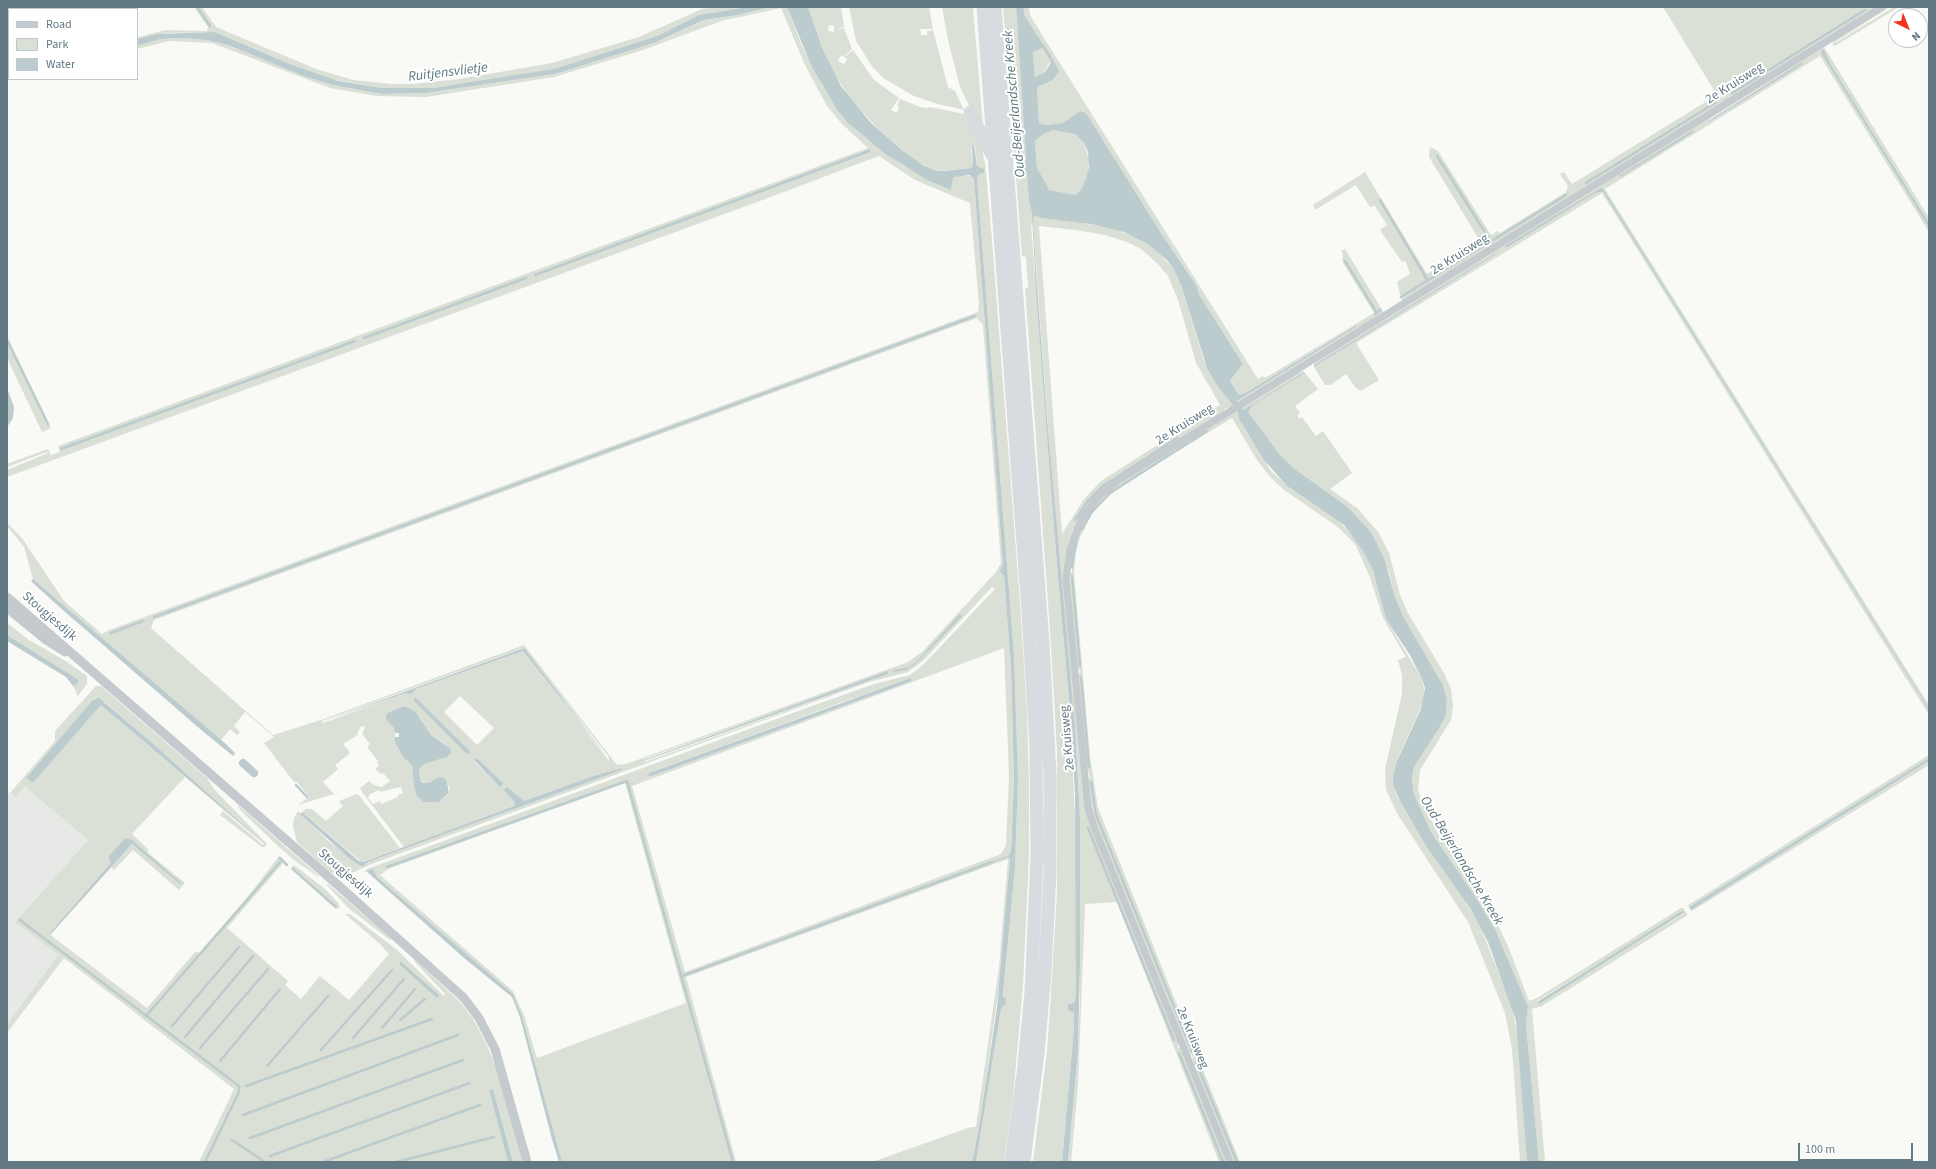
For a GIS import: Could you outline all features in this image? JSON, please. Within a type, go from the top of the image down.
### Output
[{"type":"highway","points":[[983,7],[1034,704],[1037,801],[1036,872],[1031,993],[1023,1075],[1011,1162]]},
{"type":"highway","points":[[995,7],[1043,643],[1050,774],[1050,872],[1045,972],[1038,1060],[1024,1162]]},
{"type":"highway","points":[[970,112],[994,159]]},
{"type":"street","name":"2e Kruisweg","points":[[1230,1162],[1090,815],[1085,786],[1066,576],[1070,550],[1077,529],[1088,510],[1104,492],[1123,477],[1882,7]]},
{"type":"street","name":"Stougjesdijk","points":[[7,597],[433,968],[467,1002],[486,1030],[498,1056],[527,1162]]},
{"type":"street","name":"Stougjesdijk","points":[[7,608],[46,640],[73,656]]},
{"type":"shaded area","points":[[25,787],[88,840],[15,922],[58,955],[7,1024],[7,791],[15,797]]},
{"type":"green space","points":[[194,7],[202,7],[216,27],[316,69],[353,80],[392,84],[413,84],[459,79],[552,63],[639,37],[702,9],[718,7],[748,7],[699,15],[657,36],[554,69],[433,88],[382,88],[329,79],[215,32],[167,33],[138,39],[139,37],[165,30],[207,31],[208,27]]},
{"type":"green space","points":[[770,7],[787,7],[802,46],[823,86],[843,118],[867,139],[902,165],[942,186],[951,190],[953,179],[957,176],[971,176],[974,179],[1003,565],[1001,571],[1004,576],[1011,667],[1014,780],[1011,851],[1009,855],[991,862],[1008,857],[1010,860],[1002,966],[979,1127],[972,1162],[872,1162],[971,1127],[976,1127],[999,967],[1008,859],[686,977],[736,1162],[562,1162],[522,1016],[513,994],[377,877],[373,873],[374,870],[368,870],[362,873],[367,869],[801,710],[874,684],[910,675],[924,664],[995,589],[992,587],[923,661],[908,672],[869,682],[374,863],[345,876],[340,876],[330,872],[297,842],[293,826],[294,818],[298,811],[326,839],[362,867],[368,862],[622,770],[622,768],[593,776],[524,801],[508,795],[515,803],[514,806],[404,847],[360,788],[369,781],[374,785],[382,787],[390,781],[383,773],[381,774],[375,769],[379,766],[378,761],[367,747],[370,744],[362,734],[365,727],[361,726],[357,734],[358,735],[343,744],[350,753],[335,765],[338,769],[323,782],[334,794],[298,805],[309,797],[297,782],[294,782],[264,743],[274,737],[245,712],[234,726],[240,732],[237,735],[230,729],[221,740],[33,579],[24,547],[7,526],[7,523],[22,538],[64,601],[102,634],[109,630],[978,312],[979,303],[970,203],[915,180],[879,156],[7,477],[7,470],[48,453],[47,452],[7,467],[7,464],[48,449],[51,455],[60,452],[58,446],[868,148],[841,123],[827,106],[805,65],[781,8],[721,21],[643,50],[554,77],[426,97],[376,96],[330,88],[212,43],[169,41],[138,49],[138,46],[161,39],[183,38],[207,40],[228,45],[306,77],[333,85],[381,94],[426,93],[555,74],[654,43],[705,20],[738,15]],"holes":[[[977,318],[983,325],[1001,563],[996,572],[922,652],[908,662],[626,764],[617,765],[524,645],[321,720],[273,735],[151,628],[154,620]],[[960,615],[961,616],[915,665],[906,670],[894,672],[894,670],[909,667],[914,664]],[[523,648],[609,757],[609,761],[523,651],[416,689],[411,693],[406,693],[323,723],[322,721]],[[1004,648],[1009,777],[1006,845],[1001,854],[685,972],[632,786]],[[888,672],[888,674],[645,762],[644,759]],[[912,679],[912,681],[649,777],[648,776],[649,773],[840,703]],[[460,696],[494,728],[477,745],[444,712]],[[415,697],[470,751],[469,754],[413,700]],[[405,706],[417,713],[431,735],[445,744],[451,753],[444,758],[424,764],[419,770],[420,780],[425,783],[429,783],[441,777],[447,782],[450,789],[448,795],[439,802],[433,802],[417,796],[414,789],[412,765],[398,748],[395,740],[395,729],[386,718],[389,712]],[[478,759],[504,784],[500,787],[474,761]],[[625,783],[686,1003],[537,1058],[524,1015],[513,991],[380,875],[388,869]],[[401,787],[403,793],[398,795],[398,797],[381,804],[380,801],[373,804],[368,798],[370,794],[379,790],[380,792]]]},
{"type":"green space","points":[[808,7],[841,7],[844,27],[834,29],[844,28],[852,49],[843,57],[841,55],[838,61],[844,64],[847,59],[844,57],[853,50],[874,80],[899,98],[891,110],[897,113],[899,107],[897,106],[900,99],[920,107],[930,107],[964,114],[982,148],[986,169],[977,166],[975,146],[971,149],[973,164],[971,168],[937,171],[914,160],[878,129],[851,99],[833,72],[823,50]],"holes":[[[829,25],[834,26],[834,32],[828,31]]]},
{"type":"green space","points":[[849,7],[929,7],[933,29],[920,29],[921,35],[927,35],[927,31],[933,30],[948,87],[955,91],[964,110],[938,104],[914,96],[883,78],[871,65],[856,41]]},
{"type":"green space","points":[[942,7],[973,7],[983,126],[980,128],[960,87],[948,40]]},
{"type":"green space","points":[[1003,7],[1016,7],[1026,156],[1024,163],[1018,165],[1019,170],[1027,174],[1029,201],[1032,213],[1041,218],[1075,221],[1115,229],[1142,240],[1161,255],[1173,268],[1181,285],[1204,361],[1229,401],[1235,407],[1230,409],[1226,408],[1224,413],[1091,503],[1067,556],[1083,790],[1178,1043],[1178,1048],[1180,1048],[1228,1162],[1219,1162],[1117,902],[1085,904],[1078,1086],[1071,1162],[1068,1162],[1078,1051],[1080,997],[1080,818],[1075,727],[1055,522],[1033,224],[1031,225],[1056,554],[1070,711],[1076,838],[1076,995],[1074,1003],[1068,1004],[1070,1010],[1074,1013],[1074,1028],[1062,1162],[1033,1162],[1047,1051],[1057,892],[1057,753],[1050,629],[1025,288],[1028,288],[1028,285],[1026,257],[1022,256]],"holes":[[[1039,226],[1105,235],[1127,242],[1141,249],[1157,263],[1168,276],[1178,300],[1196,363],[1220,405],[1101,481],[1084,499],[1062,534]]]},
{"type":"green space","points":[[1024,7],[1029,7],[1030,15],[1034,22],[1258,379],[1263,376],[1265,378],[1374,313],[1342,261],[1343,254],[1341,251],[1345,249],[1384,313],[1239,403],[1237,401],[1356,326],[1355,325],[1247,392],[1239,395],[1230,381],[1243,364],[1200,296],[1196,285],[1161,233],[1088,116],[1084,112],[1080,111],[1063,123],[1047,125],[1039,123],[1037,87],[1053,80],[1059,71],[1054,61],[1049,63],[1044,73],[1035,77],[1033,52],[1045,47],[1024,15]]},
{"type":"green space","points":[[1663,7],[1879,7],[1402,301],[1397,282],[1410,274],[1407,265],[1405,261],[1402,262],[1380,230],[1387,225],[1375,206],[1370,207],[1356,185],[1315,210],[1313,205],[1365,172],[1427,274],[1480,241],[1429,157],[1430,147],[1438,151],[1491,235],[1498,231],[1500,233],[1566,192],[1568,186],[1560,174],[1564,172],[1572,184],[1717,95]]},
{"type":"green space","points":[[1886,7],[1890,7],[1835,43],[1888,11],[1888,14],[1835,46],[1833,45],[1832,40]]},
{"type":"green space","points":[[1824,47],[1929,218],[1929,223],[1831,65],[1824,51],[1821,53],[1929,228],[1929,232],[1820,56],[1605,189],[1929,705],[1929,708],[1602,187],[1506,248],[1597,192],[1603,192],[1929,710],[1929,715],[1602,193],[1356,343],[1379,380],[1361,391],[1355,387],[1346,374],[1330,385],[1325,385],[1314,367],[1494,256],[1494,254],[1314,365],[1313,362]],"holes":[[[1802,62],[1803,64],[1709,122],[1708,120]]]},
{"type":"green space","points":[[1053,130],[1072,132],[1084,143],[1089,160],[1088,173],[1084,185],[1091,198],[1049,190],[1045,186],[1037,168],[1035,141],[1043,134]]},
{"type":"green space","points":[[984,171],[986,171],[992,241],[1019,589],[1027,713],[1029,783],[1029,855],[1023,985],[1013,1098],[1004,1162],[976,1162],[1001,1009],[1006,1003],[1006,998],[1003,997],[1003,994],[1015,868],[1018,777],[1014,655],[977,178],[979,174],[984,173]]},
{"type":"green space","points":[[7,336],[51,428],[42,432],[7,358]]},
{"type":"green space","points":[[1304,372],[1243,410],[1241,407],[1294,374]]},
{"type":"green space","points":[[1305,373],[1318,389],[1295,406],[1300,413],[1297,416],[1300,419],[1302,417],[1316,436],[1323,431],[1352,473],[1330,489],[1357,508],[1379,533],[1389,553],[1400,595],[1408,613],[1444,673],[1451,689],[1453,706],[1451,720],[1420,770],[1418,788],[1421,800],[1437,832],[1493,915],[1508,946],[1529,1001],[1537,998],[1681,908],[1683,908],[1688,915],[1542,1006],[1532,1009],[1545,1162],[1539,1162],[1526,1024],[1528,1007],[1496,931],[1477,899],[1431,832],[1414,794],[1412,779],[1414,767],[1446,715],[1447,700],[1443,685],[1403,616],[1395,597],[1389,573],[1371,532],[1348,507],[1296,470],[1280,455],[1247,412],[1253,405]],"holes":[[[1684,911],[1683,914],[1538,1004],[1537,1001]]]},
{"type":"green space","points":[[1236,409],[1239,419],[1271,471],[1291,489],[1340,522],[1361,546],[1373,571],[1386,619],[1422,679],[1425,693],[1423,703],[1396,762],[1393,785],[1397,796],[1426,846],[1464,899],[1480,926],[1512,1007],[1518,1039],[1527,1162],[1520,1162],[1512,1049],[1505,1013],[1468,922],[1398,815],[1386,790],[1385,769],[1402,694],[1402,675],[1398,660],[1406,657],[1383,618],[1370,577],[1355,544],[1338,527],[1284,490],[1270,477],[1257,460],[1232,418],[1122,485],[1102,502],[1092,514],[1080,537],[1075,555],[1074,574],[1090,756],[1098,808],[1240,1162],[1232,1162],[1192,1059],[1192,1055],[1190,1056],[1092,817],[1086,780],[1090,778],[1089,772],[1085,770],[1077,674],[1080,673],[1080,670],[1076,669],[1069,573],[1072,572],[1072,569],[1069,568],[1070,558],[1082,523],[1107,491]]},
{"type":"green space","points":[[7,623],[29,640],[64,660],[87,676],[87,684],[78,696],[73,686],[79,680],[7,635]]},
{"type":"green space","points":[[96,686],[101,686],[207,778],[214,789],[267,844],[265,847],[262,847],[220,815],[223,811],[263,845],[264,844],[149,740],[107,704],[96,697],[26,778],[33,783],[101,705],[185,777],[132,834],[149,850],[147,852],[185,883],[179,890],[133,850],[114,870],[111,867],[132,844],[180,884],[132,841],[125,838],[108,857],[111,862],[109,865],[49,934],[147,1008],[196,951],[199,953],[250,894],[279,856],[281,857],[279,859],[283,863],[227,928],[288,981],[285,985],[301,999],[320,976],[349,1000],[389,954],[380,944],[345,914],[350,914],[396,949],[444,996],[445,994],[414,961],[415,960],[458,1000],[473,1019],[486,1043],[498,1072],[522,1162],[513,1162],[493,1089],[489,1090],[508,1162],[199,1162],[234,1089],[64,958],[7,1033],[7,1024],[58,955],[15,922],[88,840],[25,787],[15,797],[10,793],[55,741],[55,731]]},
{"type":"green space","points":[[1929,755],[1929,758],[1689,907],[1688,905]]},
{"type":"green space","points":[[1929,761],[1929,765],[1692,911],[1691,910]]},
{"type":"green space","points":[[357,794],[400,848],[362,862],[302,812],[306,809],[312,809],[326,821],[343,806],[339,801]]},
{"type":"green space","points":[[237,804],[320,877],[298,863],[280,848],[240,810]]},
{"type":"green space","points":[[294,865],[325,889],[339,904],[340,909],[292,867]]},
{"type":"green space","points":[[328,884],[391,938],[390,940],[347,907],[327,885]]},
{"type":"water","points":[[748,7],[770,7],[738,15],[704,20],[654,43],[555,74],[426,93],[381,94],[333,85],[306,77],[228,45],[207,40],[183,38],[161,39],[138,46],[138,39],[157,34],[215,32],[292,65],[338,81],[382,88],[433,88],[554,69],[657,36],[699,15]]},
{"type":"water","points":[[787,7],[808,7],[823,50],[841,86],[871,123],[903,151],[923,165],[937,171],[943,171],[971,168],[973,164],[972,147],[974,145],[977,166],[985,169],[984,173],[979,174],[977,178],[1014,655],[1018,777],[1015,868],[1003,994],[1003,997],[1006,998],[1006,1003],[1001,1009],[976,1162],[972,1162],[979,1127],[997,1008],[1010,860],[1008,857],[991,862],[1009,855],[1011,851],[1014,780],[1011,667],[1004,576],[1000,571],[1003,565],[974,179],[970,175],[955,177],[953,179],[951,190],[927,180],[884,153],[847,122],[838,111],[812,67]]},
{"type":"water","points":[[1016,7],[1024,7],[1024,15],[1045,47],[1033,52],[1035,77],[1045,72],[1052,61],[1055,63],[1059,71],[1053,80],[1037,87],[1039,123],[1047,125],[1063,123],[1080,111],[1084,112],[1088,116],[1161,233],[1196,285],[1200,296],[1243,364],[1230,381],[1239,395],[1247,392],[1356,325],[1357,326],[1237,401],[1243,410],[1304,372],[1305,373],[1253,405],[1248,412],[1280,455],[1296,470],[1348,507],[1371,532],[1384,558],[1395,597],[1403,616],[1443,685],[1447,700],[1446,715],[1414,767],[1412,779],[1414,794],[1431,832],[1477,899],[1496,931],[1528,1007],[1526,1024],[1539,1162],[1527,1162],[1516,1021],[1488,942],[1470,908],[1426,846],[1400,801],[1393,785],[1396,763],[1421,709],[1425,688],[1410,655],[1386,619],[1373,571],[1363,551],[1344,525],[1287,486],[1264,460],[1239,419],[1237,411],[1217,385],[1207,368],[1181,285],[1173,268],[1167,260],[1146,243],[1124,232],[1091,224],[1041,218],[1034,215],[1033,221],[1036,271],[1047,418],[1075,727],[1080,818],[1080,965],[1078,1051],[1068,1162],[1062,1162],[1074,1028],[1074,1013],[1068,1010],[1068,1004],[1074,1003],[1076,995],[1075,793],[1070,711],[1056,554],[1036,293],[1032,213],[1029,201],[1027,174],[1018,168],[1018,165],[1024,163],[1026,158]],"holes":[[[1053,130],[1075,134],[1084,143],[1088,152],[1089,167],[1082,188],[1076,195],[1049,190],[1037,168],[1035,141],[1043,134]]]},
{"type":"water","points":[[1822,50],[1824,50],[1831,65],[1929,223],[1929,228],[1821,53]]},
{"type":"water","points":[[1802,62],[1803,64],[1709,122],[1708,121]]},
{"type":"water","points":[[1693,130],[1694,132],[1620,177],[1619,176]]},
{"type":"water","points":[[1602,187],[1929,710],[1603,192],[1597,192],[1506,248],[1505,246]]},
{"type":"water","points":[[1494,254],[1495,255],[1314,367],[1314,365]]},
{"type":"water","points":[[7,388],[14,407],[13,418],[7,427]]},
{"type":"water","points":[[33,579],[226,744],[235,753],[234,755],[233,756],[200,729],[56,604],[31,581]]},
{"type":"water","points":[[960,614],[962,616],[915,665],[906,670],[894,672],[893,670],[909,667],[916,662]]},
{"type":"water","points":[[7,635],[79,680],[77,684],[73,686],[66,677],[7,641]]},
{"type":"water","points":[[524,648],[610,761],[523,651],[416,689],[411,694],[406,693],[322,722]]},
{"type":"water","points":[[888,671],[888,674],[644,761],[644,760]]},
{"type":"water","points":[[911,678],[912,681],[649,777],[648,775],[649,773]]},
{"type":"water","points":[[98,697],[149,740],[264,844],[101,705],[33,783],[26,778],[92,701]]},
{"type":"water","points":[[415,697],[470,751],[470,753],[467,754],[413,700]]},
{"type":"water","points":[[405,706],[416,712],[431,735],[451,749],[451,753],[447,757],[424,764],[419,770],[420,780],[423,783],[429,783],[439,777],[444,778],[447,782],[449,793],[439,802],[424,802],[417,796],[414,788],[412,765],[403,757],[395,742],[395,737],[399,737],[399,733],[395,733],[394,728],[386,719],[386,715],[389,712]]},
{"type":"water","points":[[477,758],[504,784],[500,787],[474,760]]},
{"type":"water","points":[[1929,758],[1929,761],[1691,910],[1689,907]]},
{"type":"water","points":[[622,768],[622,770],[368,862],[362,867],[349,858],[300,814],[302,812],[359,861],[363,862],[514,806],[515,803],[504,790],[507,787],[524,801],[593,776]]},
{"type":"water","points":[[125,838],[132,840],[181,883],[180,884],[132,844],[50,935],[49,934],[109,865],[111,862],[108,857]]},
{"type":"water","points":[[292,867],[338,907],[336,909],[291,869]]},
{"type":"water","points":[[373,869],[377,877],[513,994],[522,1016],[562,1162],[559,1162],[552,1139],[520,1017],[512,997],[464,958],[366,871]]},
{"type":"water","points":[[1682,911],[1685,912],[1539,1004],[1537,1002]]},
{"type":"water","points":[[401,962],[439,995],[437,998],[399,964]]},
{"type":"water","points":[[493,1089],[513,1162],[508,1162],[489,1090]]},
{"type":"waterway","points":[[197,7],[210,26]]},
{"type":"waterway","points":[[1732,93],[1865,10]]},
{"type":"waterway","points":[[1043,46],[1053,62]]},
{"type":"waterway","points":[[1586,183],[1715,103]]},
{"type":"waterway","points":[[535,275],[869,151]]},
{"type":"waterway","points":[[1437,156],[1491,242]]},
{"type":"waterway","points":[[1490,242],[1566,195]]},
{"type":"waterway","points":[[1380,200],[1428,281]]},
{"type":"waterway","points":[[1401,297],[1483,246]]},
{"type":"waterway","points":[[1345,261],[1377,313]]},
{"type":"waterway","points":[[364,338],[526,278]]},
{"type":"waterway","points":[[1375,314],[1380,310]]},
{"type":"waterway","points":[[154,617],[975,316]]},
{"type":"waterway","points":[[7,340],[48,424]]},
{"type":"waterway","points":[[61,449],[355,341]]},
{"type":"waterway","points":[[1082,529],[1091,513],[1110,493],[1207,431]]},
{"type":"waterway","points":[[1075,520],[1088,501],[1103,486],[1177,438]]},
{"type":"waterway","points":[[1072,567],[1076,543]]},
{"type":"waterway","points":[[1072,576],[1080,666]]},
{"type":"waterway","points":[[111,633],[143,621]]},
{"type":"waterway","points":[[1081,677],[1089,767]]},
{"type":"waterway","points":[[243,763],[254,773]]},
{"type":"waterway","points":[[387,867],[627,781],[733,1162]]},
{"type":"waterway","points":[[1091,782],[1096,815],[1192,1051]]},
{"type":"waterway","points":[[296,785],[307,797]]},
{"type":"waterway","points":[[1088,828],[1174,1040]]},
{"type":"waterway","points":[[280,858],[287,865]]},
{"type":"waterway","points":[[146,1016],[282,860]]},
{"type":"waterway","points":[[682,976],[992,862]]},
{"type":"waterway","points":[[20,920],[239,1086],[239,1092],[205,1162]]},
{"type":"waterway","points":[[172,1026],[239,947]]},
{"type":"waterway","points":[[185,1037],[253,956]]},
{"type":"waterway","points":[[200,1048],[268,969]]},
{"type":"waterway","points":[[321,1050],[392,970]]},
{"type":"waterway","points":[[353,1038],[404,979]]},
{"type":"waterway","points":[[220,1061],[280,989]]},
{"type":"waterway","points":[[382,1028],[415,989]]},
{"type":"waterway","points":[[267,1066],[328,996]]},
{"type":"waterway","points":[[400,1020],[425,999]]},
{"type":"waterway","points":[[246,1086],[432,1019]]},
{"type":"waterway","points":[[243,1115],[458,1035]]},
{"type":"waterway","points":[[1179,1053],[1223,1162]]},
{"type":"waterway","points":[[250,1138],[463,1060]]},
{"type":"waterway","points":[[1196,1062],[1237,1162]]},
{"type":"waterway","points":[[270,1156],[470,1083]]},
{"type":"waterway","points":[[323,1162],[480,1105]]},
{"type":"waterway","points":[[396,1162],[494,1137]]},
{"type":"waterway","points":[[232,1140],[265,1162]]},
{"type":"water label","name":"Ruitjensvlietje","points":[[448,73]]},
{"type":"water label","name":"Oud-Beijerlandsche Kreek","points":[[1015,104]]},
{"type":"water label","name":"Oud-Beijerlandsche Kreek","points":[[1461,861]]}]
